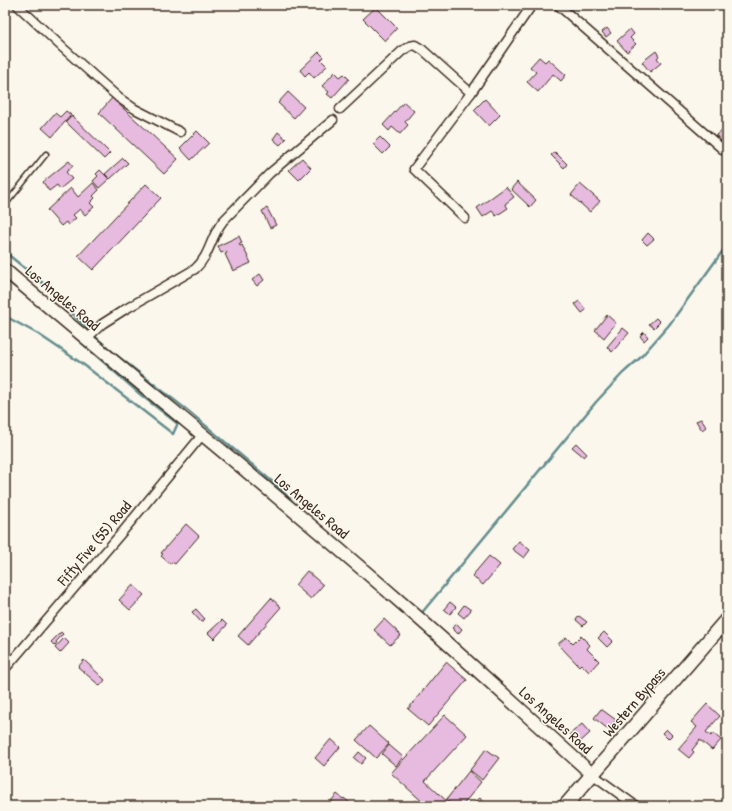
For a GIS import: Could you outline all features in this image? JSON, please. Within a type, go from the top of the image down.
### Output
[{"type":"main road","name":"Los Angeles Road","points":[[5,270],[86,339],[203,434],[399,600],[592,774]]},
{"type":"main road","name":"Western Bypass","points":[[565,806],[727,619]]},
{"type":"street","points":[[17,5],[62,48],[119,98],[135,109],[180,132]]},
{"type":"street","points":[[465,218],[414,169],[471,93],[532,5]]},
{"type":"street","points":[[558,5],[727,153]]},
{"type":"street","points":[[340,109],[402,51],[410,46],[416,45],[471,93]]},
{"type":"street","points":[[86,339],[102,324],[194,269],[202,262],[208,253],[217,228],[223,221],[270,173],[333,120]]},
{"type":"street","name":"Fifty Five (55) Road","points":[[5,669],[115,541],[203,434]]},
{"type":"street","points":[[592,774],[636,806]]},
{"type":"lane","points":[[5,205],[46,154]]},
{"type":"building","points":[[376,7],[397,28],[385,41],[363,19]]},
{"type":"building","points":[[607,28],[611,33],[606,37],[602,32]]},
{"type":"building","points":[[630,29],[634,34],[630,38],[636,44],[627,52],[617,41]]},
{"type":"building","points":[[656,51],[659,56],[657,58],[661,63],[650,72],[642,62]]},
{"type":"building","points":[[319,52],[324,57],[321,60],[327,66],[314,78],[309,72],[305,76],[300,70]]},
{"type":"building","points":[[539,57],[545,62],[548,59],[566,75],[561,81],[553,74],[538,92],[527,82],[536,72],[530,67]]},
{"type":"building","points":[[335,72],[340,77],[344,74],[349,79],[332,98],[327,94],[329,92],[322,86]]},
{"type":"building","points":[[288,92],[304,107],[294,118],[278,103]]},
{"type":"building","points":[[112,98],[178,159],[164,174],[99,113]]},
{"type":"building","points":[[485,99],[500,115],[489,126],[474,110]]},
{"type":"building","points":[[404,102],[414,111],[405,122],[408,125],[400,134],[392,127],[389,131],[383,125]]},
{"type":"building","points":[[66,111],[71,115],[52,137],[42,128],[55,113],[60,117]]},
{"type":"building","points":[[72,116],[110,153],[104,159],[66,122]]},
{"type":"building","points":[[722,130],[727,136],[727,142],[724,145],[716,135]]},
{"type":"building","points":[[197,131],[209,143],[191,160],[180,148]]},
{"type":"building","points":[[278,132],[286,139],[280,145],[273,139]]},
{"type":"building","points":[[380,137],[390,147],[383,154],[373,144]]},
{"type":"building","points":[[555,152],[567,164],[564,168],[551,155]]},
{"type":"building","points":[[123,158],[128,163],[110,179],[105,174]]},
{"type":"building","points":[[302,158],[311,168],[299,180],[289,170]]},
{"type":"building","points":[[69,161],[73,166],[66,172],[72,179],[60,189],[57,185],[49,191],[43,182]]},
{"type":"building","points":[[100,170],[109,179],[99,188],[93,181],[98,176],[96,174]]},
{"type":"building","points":[[517,182],[536,200],[530,207],[511,189]]},
{"type":"building","points":[[93,183],[99,190],[93,196],[95,198],[90,203],[94,207],[85,215],[80,209],[73,215],[76,218],[68,225],[66,222],[61,226],[47,210],[71,188],[78,197]]},
{"type":"building","points":[[146,184],[161,198],[93,270],[78,256]]},
{"type":"building","points":[[580,184],[600,201],[590,212],[571,195]]},
{"type":"building","points":[[506,187],[514,197],[505,204],[508,208],[496,216],[492,211],[483,217],[477,208]]},
{"type":"building","points":[[267,208],[276,225],[270,228],[262,211]]},
{"type":"building","points":[[648,233],[654,239],[647,245],[642,240]]},
{"type":"building","points":[[239,236],[242,243],[239,244],[240,246],[242,245],[251,263],[233,271],[225,254],[227,253],[226,251],[221,253],[218,246]]},
{"type":"building","points":[[260,274],[264,280],[257,286],[252,280]]},
{"type":"building","points":[[579,301],[586,310],[582,313],[575,304]]},
{"type":"building","points":[[607,315],[616,323],[604,338],[595,330]]},
{"type":"building","points":[[656,318],[660,322],[654,328],[649,324]]},
{"type":"building","points":[[623,328],[629,333],[612,352],[607,347]]},
{"type":"building","points":[[644,332],[648,337],[644,341],[640,336]]},
{"type":"building","points":[[701,419],[706,427],[702,430],[696,421]]},
{"type":"building","points":[[576,443],[587,454],[584,457],[572,447]]},
{"type":"building","points":[[186,524],[199,536],[175,564],[172,562],[170,564],[161,556],[163,554],[161,553]]},
{"type":"building","points":[[519,541],[530,550],[524,558],[512,549]]},
{"type":"building","points":[[489,556],[500,565],[483,585],[472,576]]},
{"type":"building","points":[[307,571],[323,585],[311,599],[295,585]]},
{"type":"building","points":[[133,585],[144,595],[130,610],[119,600]]},
{"type":"building","points":[[271,598],[281,607],[248,645],[238,636]]},
{"type":"building","points":[[450,602],[456,607],[450,614],[444,609]]},
{"type":"building","points":[[464,605],[471,610],[464,618],[458,613]]},
{"type":"building","points":[[196,609],[205,619],[201,622],[192,612]]},
{"type":"building","points":[[579,616],[587,622],[583,626],[576,620]]},
{"type":"building","points":[[384,619],[401,635],[390,645],[374,630]]},
{"type":"building","points":[[222,620],[227,625],[214,639],[208,633]]},
{"type":"building","points":[[457,624],[462,629],[458,634],[452,628]]},
{"type":"building","points":[[61,632],[63,634],[56,642],[57,644],[55,646],[51,642]]},
{"type":"building","points":[[604,632],[613,641],[607,647],[598,638]]},
{"type":"building","points":[[581,636],[590,645],[587,649],[599,661],[589,672],[581,664],[579,666],[558,644],[566,637],[573,644]]},
{"type":"building","points":[[64,638],[69,643],[60,653],[55,648]]},
{"type":"building","points":[[84,660],[105,680],[100,686],[78,667]]},
{"type":"building","points":[[446,662],[467,680],[428,726],[408,709]]},
{"type":"building","points":[[707,704],[720,716],[706,732],[711,736],[713,733],[721,740],[712,750],[700,740],[692,750],[694,752],[689,758],[678,749],[697,727],[691,722]]},
{"type":"building","points":[[601,709],[616,720],[609,730],[594,718]]},
{"type":"building","points":[[445,715],[467,735],[425,781],[452,806],[427,806],[391,773]]},
{"type":"building","points":[[582,724],[590,733],[579,743],[570,734]]},
{"type":"building","points":[[369,726],[389,744],[376,758],[356,740]]},
{"type":"building","points":[[666,729],[672,735],[668,739],[662,733]]},
{"type":"building","points":[[331,739],[340,747],[324,766],[315,758]]},
{"type":"building","points":[[389,745],[403,757],[396,766],[382,754]]},
{"type":"building","points":[[486,749],[499,758],[482,780],[470,770]]},
{"type":"building","points":[[359,752],[366,758],[361,764],[354,758]]},
{"type":"building","points":[[469,771],[481,782],[462,806],[454,806],[446,800]]},
{"type":"building","points":[[337,794],[351,804],[350,806],[329,806],[333,803],[331,801]]},
{"type":"building","points":[[480,798],[486,806],[478,806],[475,802]]},
{"type":"building","points":[[415,800],[423,806],[410,806]]},
{"type":"waterway","points":[[420,615],[596,402],[623,373],[640,358],[669,325],[727,245]]},
{"type":"waterway","points":[[5,252],[44,284],[92,334],[115,354],[187,410],[275,484],[299,508]]},
{"type":"waterway","points":[[5,279],[39,306]]},
{"type":"waterway","points":[[5,316],[38,334],[84,365],[173,434],[178,423]]},
{"type":"waterway","points":[[75,337],[141,395],[178,424]]}]
